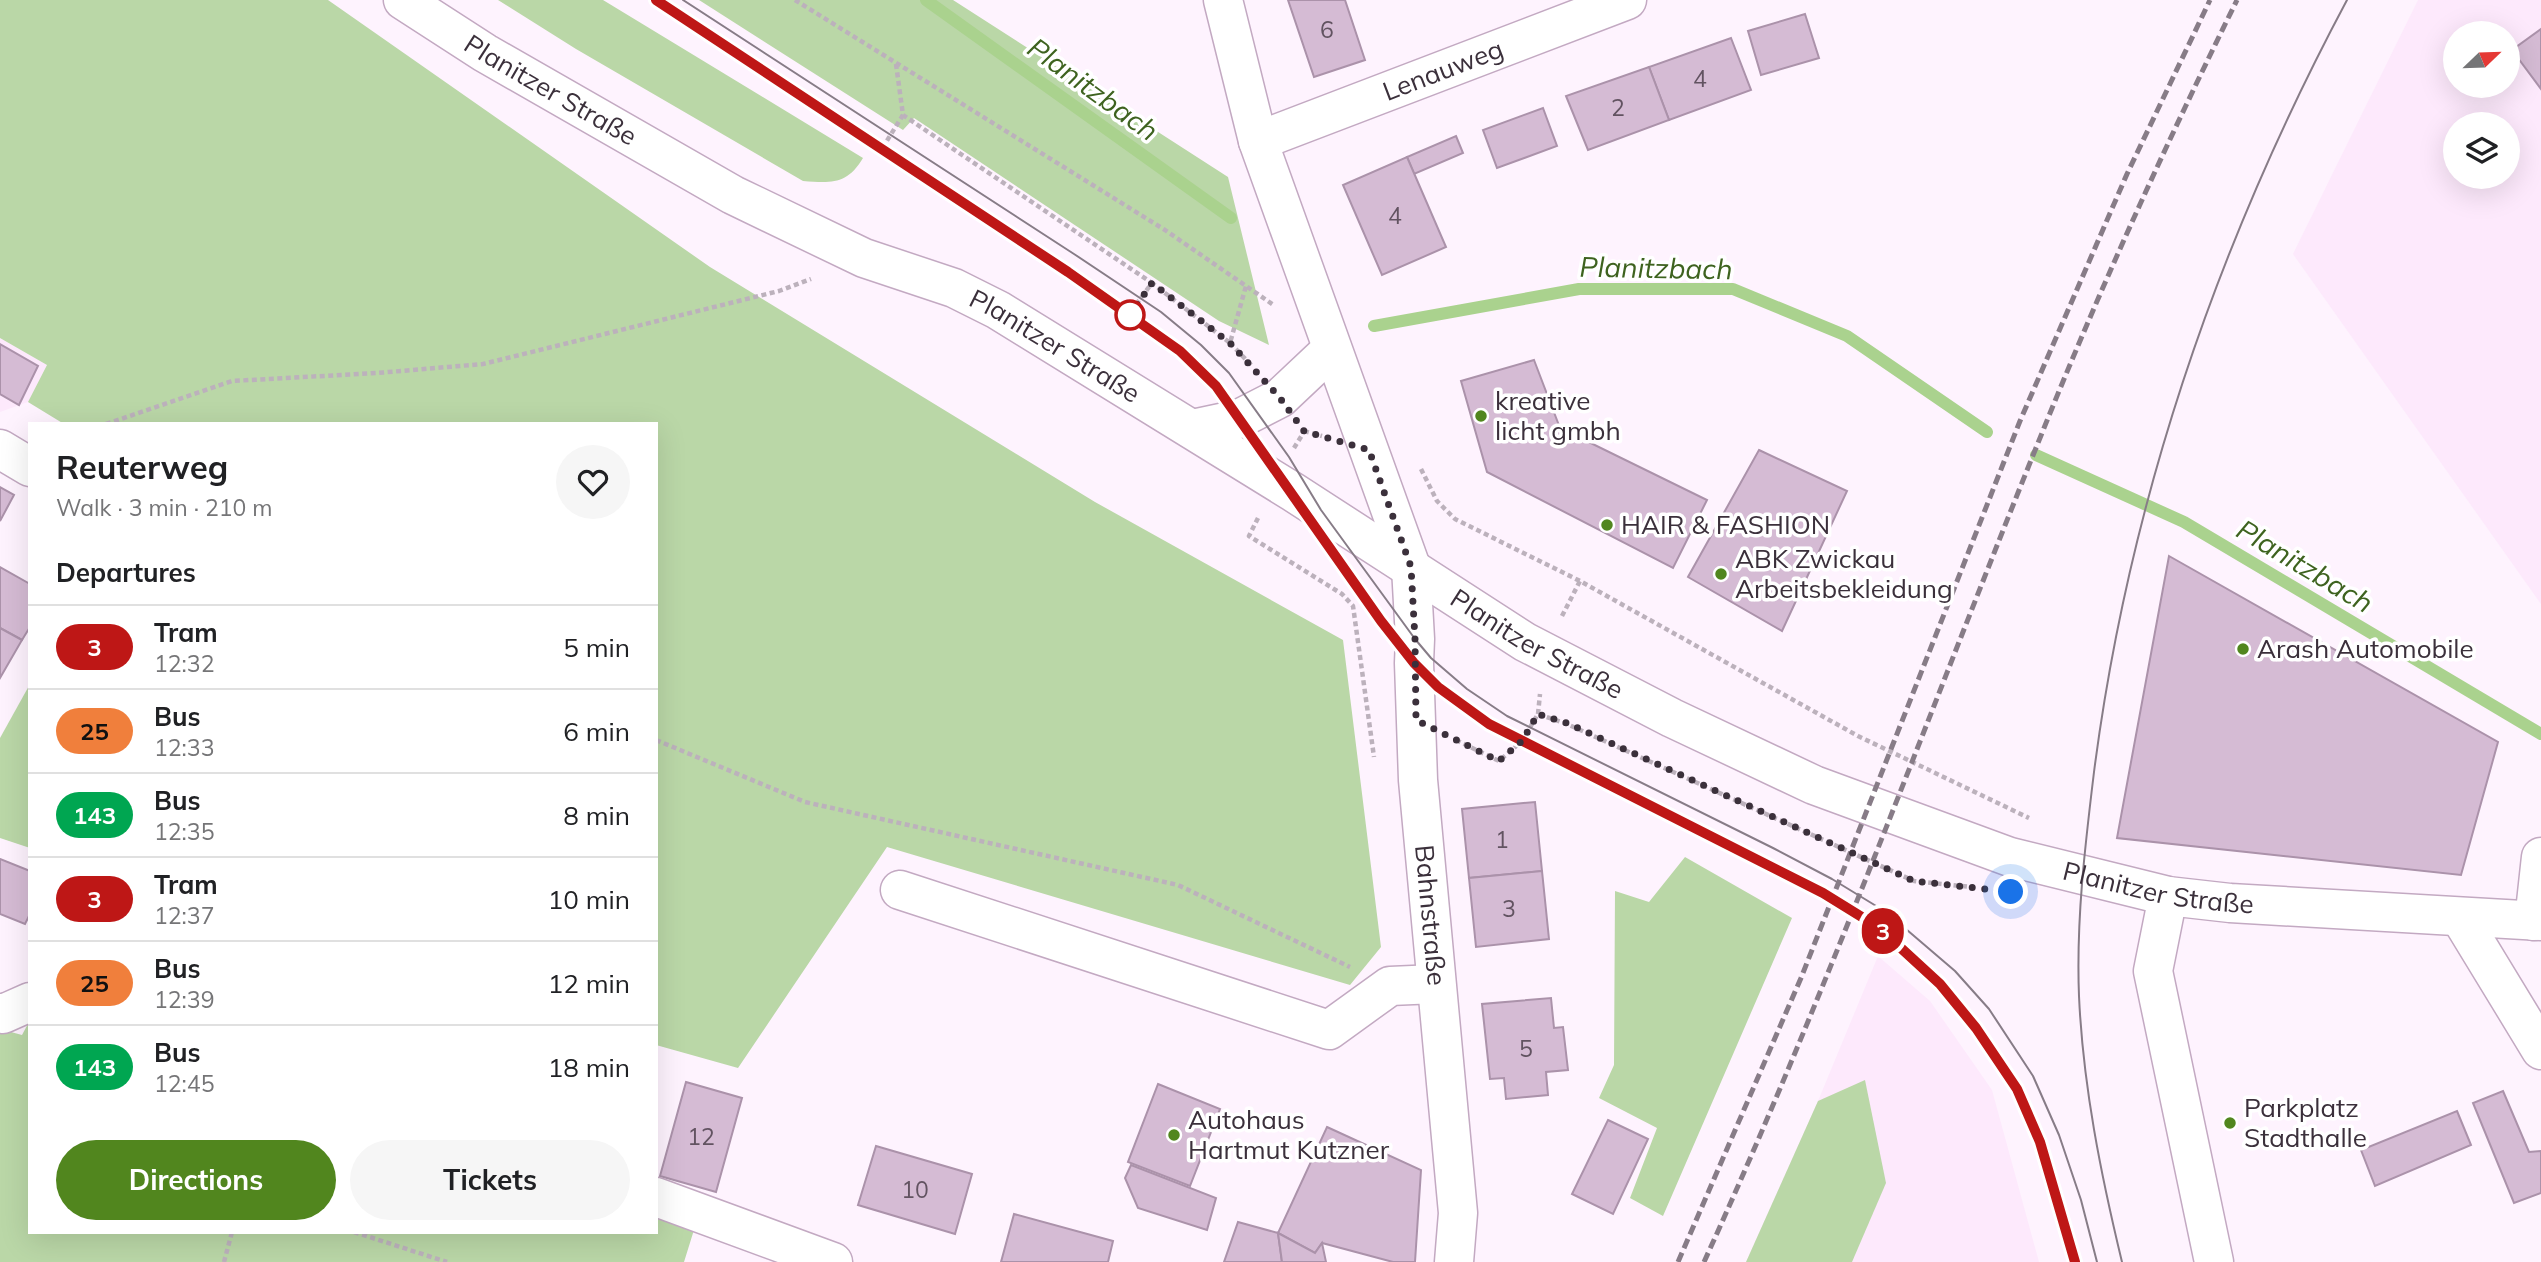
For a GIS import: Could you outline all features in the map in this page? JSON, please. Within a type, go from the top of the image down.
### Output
[{"type":"main road","name":"Planitzer Straße","points":[[403,0],[485,53],[733,195],[864,258],[954,288],[999,310],[1277,482],[1534,647],[1672,718],[1814,785],[2010,857],[2168,895],[2230,903],[2537,921]]},
{"type":"main road","name":"Bahnstraße","points":[[1223,0],[1258,141],[1411,567],[1418,780],[1458,1213],[1454,1262]]},
{"type":"main road","name":"Lenauweg","points":[[1258,141],[1627,0]]},
{"type":"main road","points":[[1192,429],[1239,419],[1280,398],[1332,349]]},
{"type":"main road","points":[[0,449],[28,466]]},
{"type":"main road","points":[[2537,921],[2541,857]]},
{"type":"main road","points":[[900,890],[1329,1030],[1390,986],[1436,984]]},
{"type":"main road","points":[[2168,895],[2153,971],[2214,1262]]},
{"type":"main road","points":[[2460,917],[2541,1049]]},
{"type":"main road","points":[[0,1013],[28,1003]]},
{"type":"main road","points":[[658,1198],[833,1262]]},
{"type":"path","points":[[794,0],[1165,230],[1278,309]]},
{"type":"path","points":[[878,155],[902,115],[896,64]]},
{"type":"path","points":[[902,115],[1152,283],[1230,343],[1280,398],[1304,431],[1369,450],[1412,449],[1437,501],[1455,519],[1580,581],[1858,736],[2041,824]]},
{"type":"path","points":[[112,422],[232,381],[377,373],[482,363],[779,291],[864,258]]},
{"type":"path","points":[[1126,318],[1152,283]]},
{"type":"path","points":[[1230,343],[1246,286]]},
{"type":"path","points":[[1304,431],[1248,536],[1342,594],[1353,606],[1376,767]]},
{"type":"path","points":[[1366,699],[1499,761],[1522,741],[1538,714],[1567,723],[1914,881],[1980,888]]},
{"type":"path","points":[[658,741],[805,802],[1178,885],[1390,986]]},
{"type":"path","points":[[225,1262],[232,1234]]},
{"type":"path","points":[[360,1234],[447,1262]]},
{"type":"shaded area","points":[[2418,0],[2541,0],[2541,604],[2293,254]]},
{"type":"shaded area","points":[[0,338],[47,365],[28,402],[0,412]]},
{"type":"shaded area","points":[[1878,956],[1930,1001],[1992,1090],[2039,1262],[1746,1262],[1818,1101]]},
{"type":"green space","points":[[0,0],[328,0],[710,267],[1095,502],[1343,640],[1381,947],[1350,985],[887,847],[738,1068],[658,1046],[658,422],[61,422],[28,402],[47,365],[0,338]]},
{"type":"green space","points":[[498,0],[603,0],[863,158],[844,178],[830,182],[803,181],[576,49]]},
{"type":"green space","points":[[699,0],[953,0],[1228,177],[1269,345],[1219,321],[914,118],[903,130]]},
{"type":"green space","points":[[28,688],[28,847],[0,838],[0,738]]},
{"type":"green space","points":[[1685,857],[1792,918],[1663,1216],[1630,1198],[1657,1128],[1599,1098],[1614,1065],[1615,891],[1649,902]]},
{"type":"green space","points":[[28,1024],[28,1234],[658,1234],[658,1204],[698,1217],[684,1262],[0,1262],[0,1029],[22,1035]]},
{"type":"green space","points":[[1865,1080],[1886,1183],[1852,1262],[1746,1262],[1818,1101]]},
{"type":"building","points":[[1288,0],[1345,0],[1365,60],[1314,77]]},
{"type":"building","points":[[1805,14],[1819,58],[1761,75],[1748,31]]},
{"type":"building","points":[[2541,29],[2541,89],[2520,61],[2520,44]]},
{"type":"building","points":[[1731,38],[1751,90],[1669,120],[1649,67]]},
{"type":"building","points":[[1649,67],[1669,120],[1588,150],[1566,96]]},
{"type":"building","points":[[1543,108],[1557,146],[1497,168],[1483,130]]},
{"type":"building","points":[[1456,136],[1463,153],[1414,174],[1407,157]]},
{"type":"building","points":[[1407,157],[1446,247],[1382,275],[1343,185]]},
{"type":"building","points":[[0,344],[38,366],[19,405],[0,394]]},
{"type":"building","points":[[1534,360],[1560,428],[1707,500],[1673,568],[1487,472],[1461,381]]},
{"type":"building","points":[[1759,450],[1847,491],[1782,631],[1688,577]]},
{"type":"building","points":[[0,487],[14,495],[0,521]]},
{"type":"building","name":"Arash Automobile","points":[[2169,556],[2498,742],[2461,875],[2117,838]]},
{"type":"building","points":[[0,567],[28,583],[28,630],[22,640],[0,628]]},
{"type":"building","points":[[0,628],[22,640],[0,678]]},
{"type":"building","points":[[1535,802],[1542,871],[1469,878],[1462,809]]},
{"type":"building","points":[[0,859],[28,870],[28,918],[25,924],[0,914]]},
{"type":"building","points":[[1542,871],[1549,939],[1476,947],[1469,878]]},
{"type":"building","points":[[1551,998],[1554,1028],[1563,1027],[1568,1070],[1546,1072],[1548,1095],[1506,1099],[1504,1078],[1490,1079],[1482,1004]]},
{"type":"building","points":[[686,1082],[742,1098],[716,1192],[660,1176]]},
{"type":"building","name":"Autohaus Hartmut Kutzner","points":[[1158,1084],[1220,1109],[1190,1186],[1128,1162]]},
{"type":"building","points":[[2503,1091],[2529,1152],[2541,1151],[2541,1193],[2514,1203],[2473,1103]]},
{"type":"building","points":[[2457,1111],[2471,1145],[2375,1186],[2361,1150]]},
{"type":"building","points":[[1608,1120],[1648,1139],[1613,1214],[1572,1194]]},
{"type":"building","points":[[1327,1127],[1421,1170],[1415,1262],[1393,1262],[1322,1243],[1315,1253],[1278,1233]]},
{"type":"building","points":[[876,1146],[972,1174],[955,1234],[858,1205]]},
{"type":"building","points":[[1131,1165],[1216,1198],[1207,1230],[1138,1208],[1125,1178]]},
{"type":"building","points":[[1014,1214],[1113,1241],[1108,1262],[1001,1262]]},
{"type":"building","points":[[1238,1222],[1278,1233],[1282,1262],[1224,1262]]},
{"type":"building","points":[[1278,1233],[1315,1253],[1322,1243],[1326,1262],[1282,1262]]},
{"type":"waterway","name":"Planitzbach","points":[[926,0],[1231,218]]},
{"type":"waterway","name":"Planitzbach","points":[[1374,326],[1579,289],[1733,289],[1847,336],[1987,432]]},
{"type":"waterway","name":"Planitzbach","points":[[2036,455],[2184,522],[2541,734]]},
{"type":"tram line","points":[[656,0],[1068,272],[1179,351],[1216,386],[1396,642],[1438,686],[1489,724],[1823,893],[1878,927],[1940,984],[1977,1028],[2017,1089],[2040,1142],[2075,1262]]},
{"type":"tram line","name":"3","points":[[656,0],[1068,272],[1180,351],[1216,386],[1396,642],[1438,687],[1489,724],[1823,893],[1878,927],[1940,984],[1976,1028],[2017,1089],[2040,1142],[2075,1262]]},
{"type":"tram line","points":[[683,0],[1074,254],[1161,312],[1201,345],[1229,373],[1289,457],[1321,510],[1415,639],[1431,658],[1467,689],[1507,716],[1832,879],[1886,912],[1955,971],[1989,1009],[2033,1076],[2059,1135],[2081,1200],[2097,1262]]},
{"type":"tram line","points":[[2122,1262],[2094,1130],[2084,1063],[2079,996],[2080,912],[2085,856],[2094,772],[2110,671],[2130,571],[2155,472],[2185,375],[2219,279],[2258,185],[2347,0]]},
{"type":"railway","points":[[1678,1262],[1801,978],[2020,421],[2127,174],[2210,0]]},
{"type":"railway","points":[[1704,1262],[1750,1160],[1836,953],[2000,537],[2088,323],[2160,161],[2237,0]]},
{"type":"place","name":"kreative licht gmbh","points":[[1481,416]]},
{"type":"place","name":"HAIR & FASHION","points":[[1607,525]]},
{"type":"place","name":"ABK Zwickau Arbeitsbekleidung","points":[[1721,574]]},
{"type":"place","name":"Arash Automobile","points":[[2243,649]]},
{"type":"place","name":"Parkplatz Stadthalle","points":[[2230,1123]]},
{"type":"place","name":"Autohaus Hartmut Kutzner","points":[[1174,1135]]},
{"type":"route","points":[[1130,315],[1152,283],[1230,343],[1259,373],[1304,431],[1369,450],[1411,567],[1416,720],[1499,761],[1522,741],[1538,714],[1567,723],[1914,881],[2011,892]]}]
